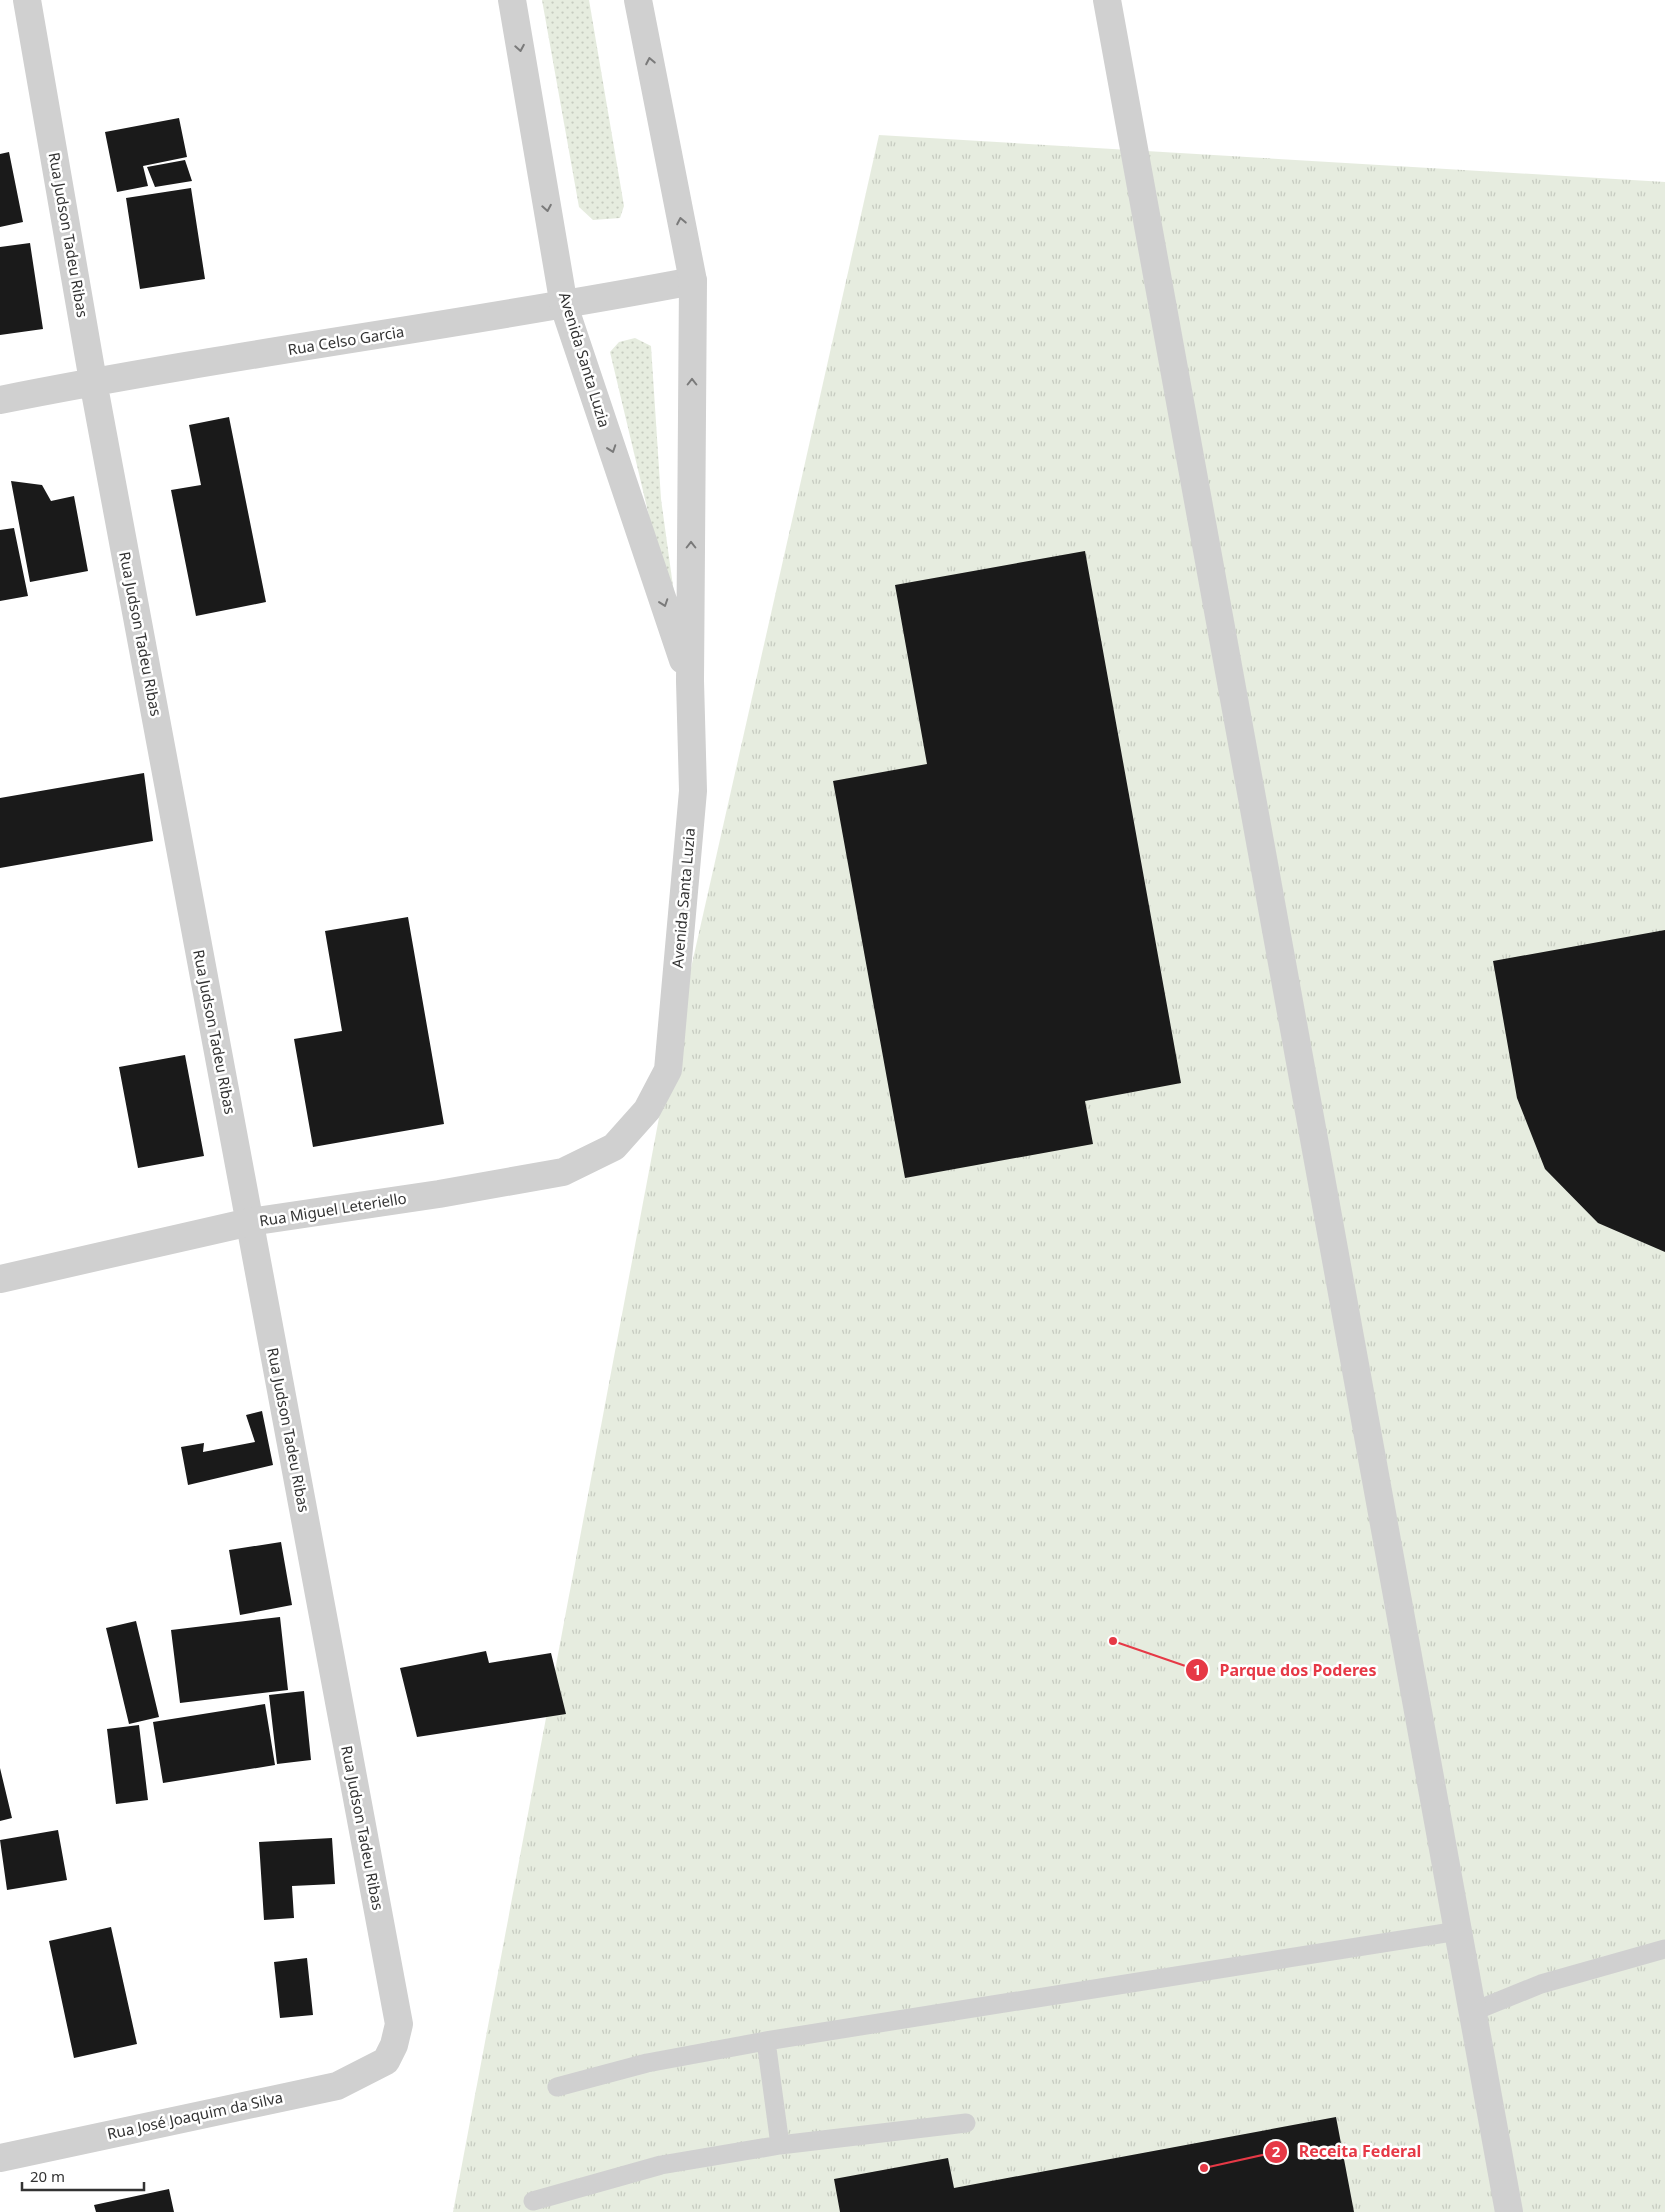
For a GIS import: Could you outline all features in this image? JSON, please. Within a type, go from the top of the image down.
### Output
[{"type":"street","name":"Rua Judson Tadeu Ribas","points":[[28,0],[93,382],[399,2024],[394,2045],[386,2061]]},
{"type":"street","name":"Avenida Santa Luzia","points":[[512,0],[564,306],[690,681]]},
{"type":"street","name":"Avenida Santa Luzia","points":[[638,0],[693,281],[690,681],[693,791],[668,1070],[648,1110]]},
{"type":"street","points":[[1107,0],[1509,2212]]},
{"type":"street","name":"Rua Celso Garcia","points":[[0,400],[93,382],[564,306],[693,281]]},
{"type":"street","name":"Rua Miguel Leteriello","points":[[0,1279],[250,1222],[439,1194],[563,1172],[614,1147],[648,1110]]},
{"type":"street","name":"Rua José Joaquim da Silva","points":[[0,2158],[337,2086],[386,2061]]},
{"type":"lane","points":[[557,2087],[647,2062],[766,2041],[1458,1931]]},
{"type":"lane","points":[[1472,2012],[1542,1984],[1665,1949]]},
{"type":"lane","points":[[766,2041],[780,2145]]},
{"type":"lane","points":[[533,2201],[662,2165],[780,2145],[966,2123]]},
{"type":"green space","points":[[542,0],[589,0],[624,206],[620,218],[593,220],[579,207]]},
{"type":"green space","points":[[879,135],[1665,182],[1665,2212],[453,2212],[668,1070]]},
{"type":"green space","points":[[635,338],[651,346],[661,499],[683,659],[610,352],[619,342]]},
{"type":"building","points":[[179,118],[187,157],[143,166],[148,186],[117,192],[105,132]]},
{"type":"building","points":[[9,152],[23,222],[0,227],[0,154]]},
{"type":"building","points":[[185,160],[192,181],[155,187],[147,167]]},
{"type":"building","points":[[191,188],[205,279],[140,289],[126,198]]},
{"type":"building","points":[[30,243],[43,329],[0,335],[0,247]]},
{"type":"building","points":[[229,417],[266,602],[196,616],[171,490],[201,485],[189,425]]},
{"type":"building","points":[[11,481],[42,485],[51,501],[74,496],[88,571],[30,582]]},
{"type":"building","points":[[14,528],[28,596],[0,601],[0,530]]},
{"type":"building","points":[[1085,551],[1181,1083],[1085,1101],[1093,1144],[905,1178],[833,781],[927,764],[895,585]]},
{"type":"building","points":[[144,773],[153,841],[0,868],[0,798]]},
{"type":"building","points":[[408,917],[444,1124],[313,1147],[294,1039],[342,1031],[325,931]]},
{"type":"building","points":[[1665,930],[1665,1252],[1598,1223],[1545,1169],[1517,1098],[1493,961]]},
{"type":"building","points":[[185,1055],[204,1156],[138,1168],[119,1067]]},
{"type":"building","points":[[262,1411],[273,1465],[188,1485],[181,1447],[204,1443],[203,1452],[255,1442],[246,1415]]},
{"type":"building","points":[[281,1542],[292,1605],[240,1615],[229,1550]]},
{"type":"building","points":[[280,1617],[288,1690],[180,1703],[171,1630]]},
{"type":"building","points":[[136,1621],[159,1717],[129,1724],[106,1628]]},
{"type":"building","points":[[486,1651],[489,1663],[551,1653],[566,1714],[417,1737],[400,1668]]},
{"type":"building","points":[[304,1691],[311,1760],[277,1764],[269,1695]]},
{"type":"building","points":[[265,1704],[275,1765],[163,1783],[153,1722]]},
{"type":"building","points":[[139,1725],[148,1800],[116,1804],[107,1729]]},
{"type":"building","points":[[0,1768],[12,1818],[0,1821]]},
{"type":"building","points":[[58,1830],[67,1880],[7,1890],[0,1840]]},
{"type":"building","points":[[332,1838],[335,1884],[292,1886],[294,1918],[264,1920],[259,1842]]},
{"type":"building","points":[[111,1927],[137,2044],[74,2058],[49,1941]]},
{"type":"building","points":[[307,1958],[313,2015],[280,2018],[274,1962]]},
{"type":"building","points":[[1336,2117],[1354,2212],[840,2212],[834,2179],[948,2158],[954,2188]]},
{"type":"building","points":[[169,2189],[174,2212],[96,2212],[94,2205]]},
{"type":"place","name":"Parque dos Poderes","points":[[1113,1641]]},
{"type":"place","name":"Receita Federal","points":[[1204,2168]]}]
